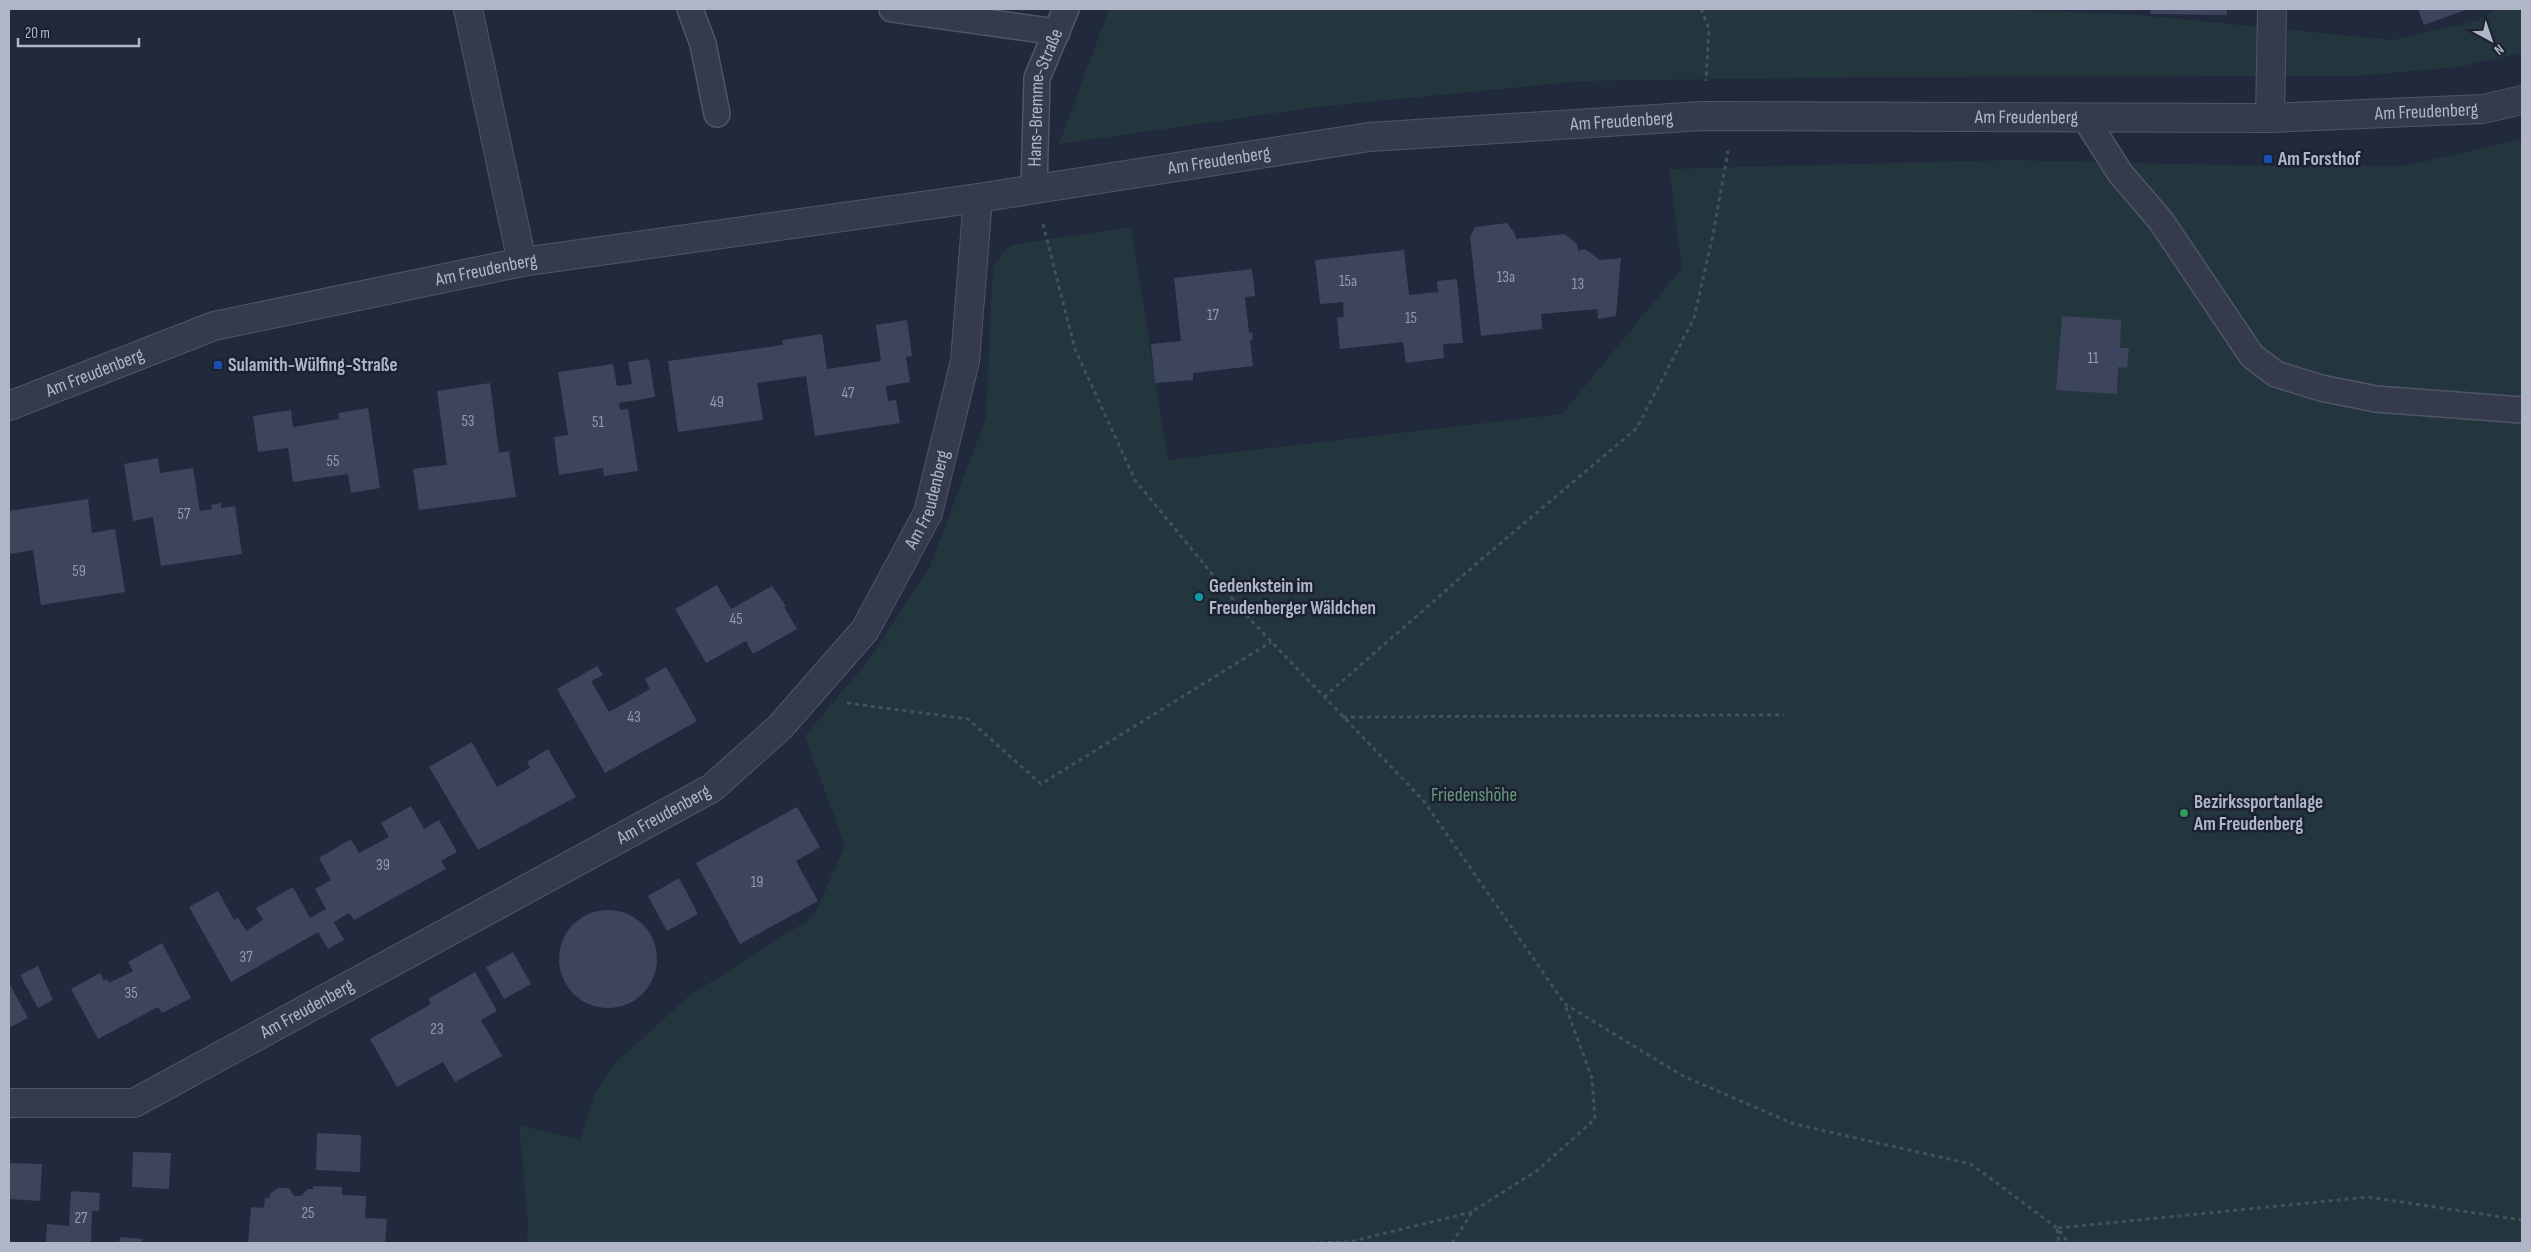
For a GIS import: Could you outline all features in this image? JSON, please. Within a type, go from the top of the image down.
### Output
[{"type":"street","points":[[468,9],[522,262]]},
{"type":"street","points":[[2270,118],[2272,9]]},
{"type":"street","name":"Am Freudenberg","points":[[9,406],[214,326],[522,262],[978,198],[1369,137],[1703,116],[2270,118],[2483,109],[2522,100]]},
{"type":"street","name":"Am Freudenberg","points":[[9,1104],[134,1103],[712,788],[780,727],[865,630],[928,512],[965,361],[978,198]]},
{"type":"lane","points":[[690,9],[703,44],[717,114]]},
{"type":"lane","points":[[892,9],[1056,32]]},
{"type":"lane","name":"Hans-Bremme-Straße","points":[[1034,188],[1037,78],[1066,9]]},
{"type":"lane","points":[[2085,118],[2120,173],[2161,221],[2252,356],[2276,374],[2321,388],[2376,398],[2522,410]]},
{"type":"path","points":[[1701,9],[1709,29],[1703,116]]},
{"type":"path","points":[[1324,697],[1483,558],[1637,428],[1694,318],[1713,235],[1734,116]]},
{"type":"path","points":[[1034,188],[1075,349],[1135,480],[1243,612],[1423,800],[1565,1004],[1592,1078],[1595,1119],[1538,1170],[1473,1211],[1349,1242],[1312,1243]]},
{"type":"path","points":[[844,702],[968,719],[1042,784],[1271,642]]},
{"type":"path","points":[[1343,717],[1784,715]]},
{"type":"path","points":[[1565,1004],[1683,1076],[1794,1124],[1971,1164],[2057,1228],[2069,1243]]},
{"type":"path","points":[[2057,1228],[2368,1197],[2522,1220]]},
{"type":"path","points":[[1452,1243],[1473,1211]]},
{"type":"path","points":[[2057,1228],[2059,1243]]},
{"type":"green space","points":[[1109,9],[1996,9],[2139,15],[2393,40],[2477,21],[2497,9],[2522,9],[2522,53],[2458,67],[2356,76],[1874,77],[1583,81],[1317,107],[1059,144]]},
{"type":"green space","name":"Friedenshöhe","points":[[2522,139],[2522,1243],[527,1243],[528,1221],[519,1125],[581,1140],[593,1098],[612,1066],[689,996],[813,917],[845,846],[805,736],[869,660],[929,569],[986,418],[993,265],[1011,245],[1131,227],[1168,460],[1562,414],[1682,268],[1669,169],[2009,160],[2270,166],[2405,166]]},
{"type":"building","points":[[2151,9],[2227,9],[2227,15],[2150,14]]},
{"type":"building","points":[[2418,9],[2468,9],[2424,25]]},
{"type":"building","points":[[1507,223],[1515,234],[1516,239],[1565,234],[1577,244],[1578,251],[1585,249],[1600,260],[1621,258],[1616,316],[1598,319],[1597,309],[1541,314],[1542,329],[1481,336],[1470,237],[1475,227]]},
{"type":"building","points":[[1404,250],[1409,295],[1438,292],[1437,281],[1457,279],[1463,343],[1443,344],[1444,358],[1406,363],[1403,342],[1340,349],[1337,318],[1344,317],[1343,302],[1320,304],[1315,260]]},
{"type":"building","points":[[1252,269],[1255,296],[1245,297],[1249,333],[1252,332],[1253,339],[1250,340],[1253,366],[1193,373],[1193,380],[1155,383],[1151,344],[1181,341],[1174,278]]},
{"type":"building","points":[[2062,316],[2121,320],[2120,348],[2129,348],[2127,368],[2118,367],[2117,394],[2056,390]]},
{"type":"building","points":[[907,320],[912,356],[906,357],[910,382],[886,386],[888,401],[896,400],[900,423],[815,436],[806,376],[757,383],[763,420],[678,432],[668,361],[783,345],[782,340],[822,334],[827,369],[881,361],[876,325]]},
{"type":"building","points":[[649,359],[655,397],[619,403],[620,410],[628,409],[638,471],[604,476],[603,468],[559,475],[554,437],[568,435],[558,372],[613,364],[617,386],[632,384],[628,362]]},
{"type":"building","points":[[490,383],[499,453],[509,451],[516,497],[419,510],[413,469],[447,465],[437,391]]},
{"type":"building","points":[[368,408],[380,488],[351,493],[348,474],[293,482],[288,448],[258,452],[253,416],[291,410],[293,427],[339,419],[338,413]]},
{"type":"building","points":[[158,458],[160,473],[193,468],[200,511],[212,509],[211,505],[221,503],[221,508],[235,506],[242,554],[161,566],[153,517],[133,521],[124,464]]},
{"type":"building","points":[[88,499],[92,533],[115,529],[125,592],[41,605],[33,550],[9,554],[9,511]]},
{"type":"building","points":[[717,585],[731,609],[772,586],[786,606],[784,607],[797,629],[753,654],[746,641],[706,663],[675,609]]},
{"type":"building","points":[[597,666],[603,675],[591,681],[609,712],[650,689],[645,679],[666,667],[697,721],[605,773],[557,689]]},
{"type":"building","points":[[472,742],[497,787],[530,768],[527,762],[548,749],[576,797],[478,850],[429,767]]},
{"type":"building","points":[[411,806],[424,829],[439,820],[457,852],[441,861],[446,869],[354,920],[349,913],[334,922],[344,940],[328,949],[318,932],[231,982],[189,907],[218,891],[234,920],[238,918],[246,931],[263,920],[256,908],[293,887],[310,918],[326,909],[315,889],[331,880],[319,858],[351,839],[359,853],[389,837],[381,823]]},
{"type":"building","points":[[797,807],[820,847],[796,861],[818,901],[740,944],[696,863]]},
{"type":"building","points":[[679,878],[698,914],[667,931],[648,896]]},
{"type":"building","points":[[608,910],[627,914],[643,924],[653,940],[657,959],[653,978],[643,994],[627,1004],[608,1008],[589,1004],[573,994],[563,978],[559,959],[563,940],[573,924],[589,914]]},
{"type":"building","points":[[162,943],[191,998],[162,1013],[158,1007],[98,1039],[71,989],[100,973],[104,981],[107,979],[109,983],[133,971],[128,962]]},
{"type":"building","points":[[513,952],[531,984],[504,999],[486,967]]},
{"type":"building","points":[[38,966],[53,1000],[38,1008],[20,975]]},
{"type":"building","points":[[475,972],[497,1011],[481,1020],[502,1056],[455,1082],[443,1062],[397,1087],[370,1039],[431,1004],[428,999]]},
{"type":"building","points":[[9,983],[28,1018],[9,1028]]},
{"type":"building","points":[[317,1133],[361,1135],[360,1172],[316,1170]]},
{"type":"building","points":[[133,1152],[171,1153],[169,1189],[132,1187]]},
{"type":"building","points":[[9,1163],[42,1164],[40,1201],[9,1199]]},
{"type":"building","points":[[313,1186],[342,1187],[342,1195],[366,1196],[365,1218],[387,1219],[385,1243],[248,1243],[251,1207],[264,1208],[265,1198],[270,1198],[270,1194],[278,1188],[289,1188],[294,1196],[301,1196],[308,1189],[313,1189]]},
{"type":"building","points":[[71,1191],[100,1193],[99,1211],[92,1211],[91,1243],[46,1243],[47,1224],[69,1226]]},
{"type":"building","points":[[120,1237],[142,1239],[142,1243],[119,1243]]},
{"type":"place","name":"Am Forsthof","points":[[2268,159]]},
{"type":"place","name":"Sulamith-Wülfing-Straße","points":[[218,365]]},
{"type":"place","name":"Gedenkstein im Freudenberger Wäldchen","points":[[1199,597]]},
{"type":"place","name":"Bezirkssportanlage Am Freudenberg","points":[[2184,813]]}]
